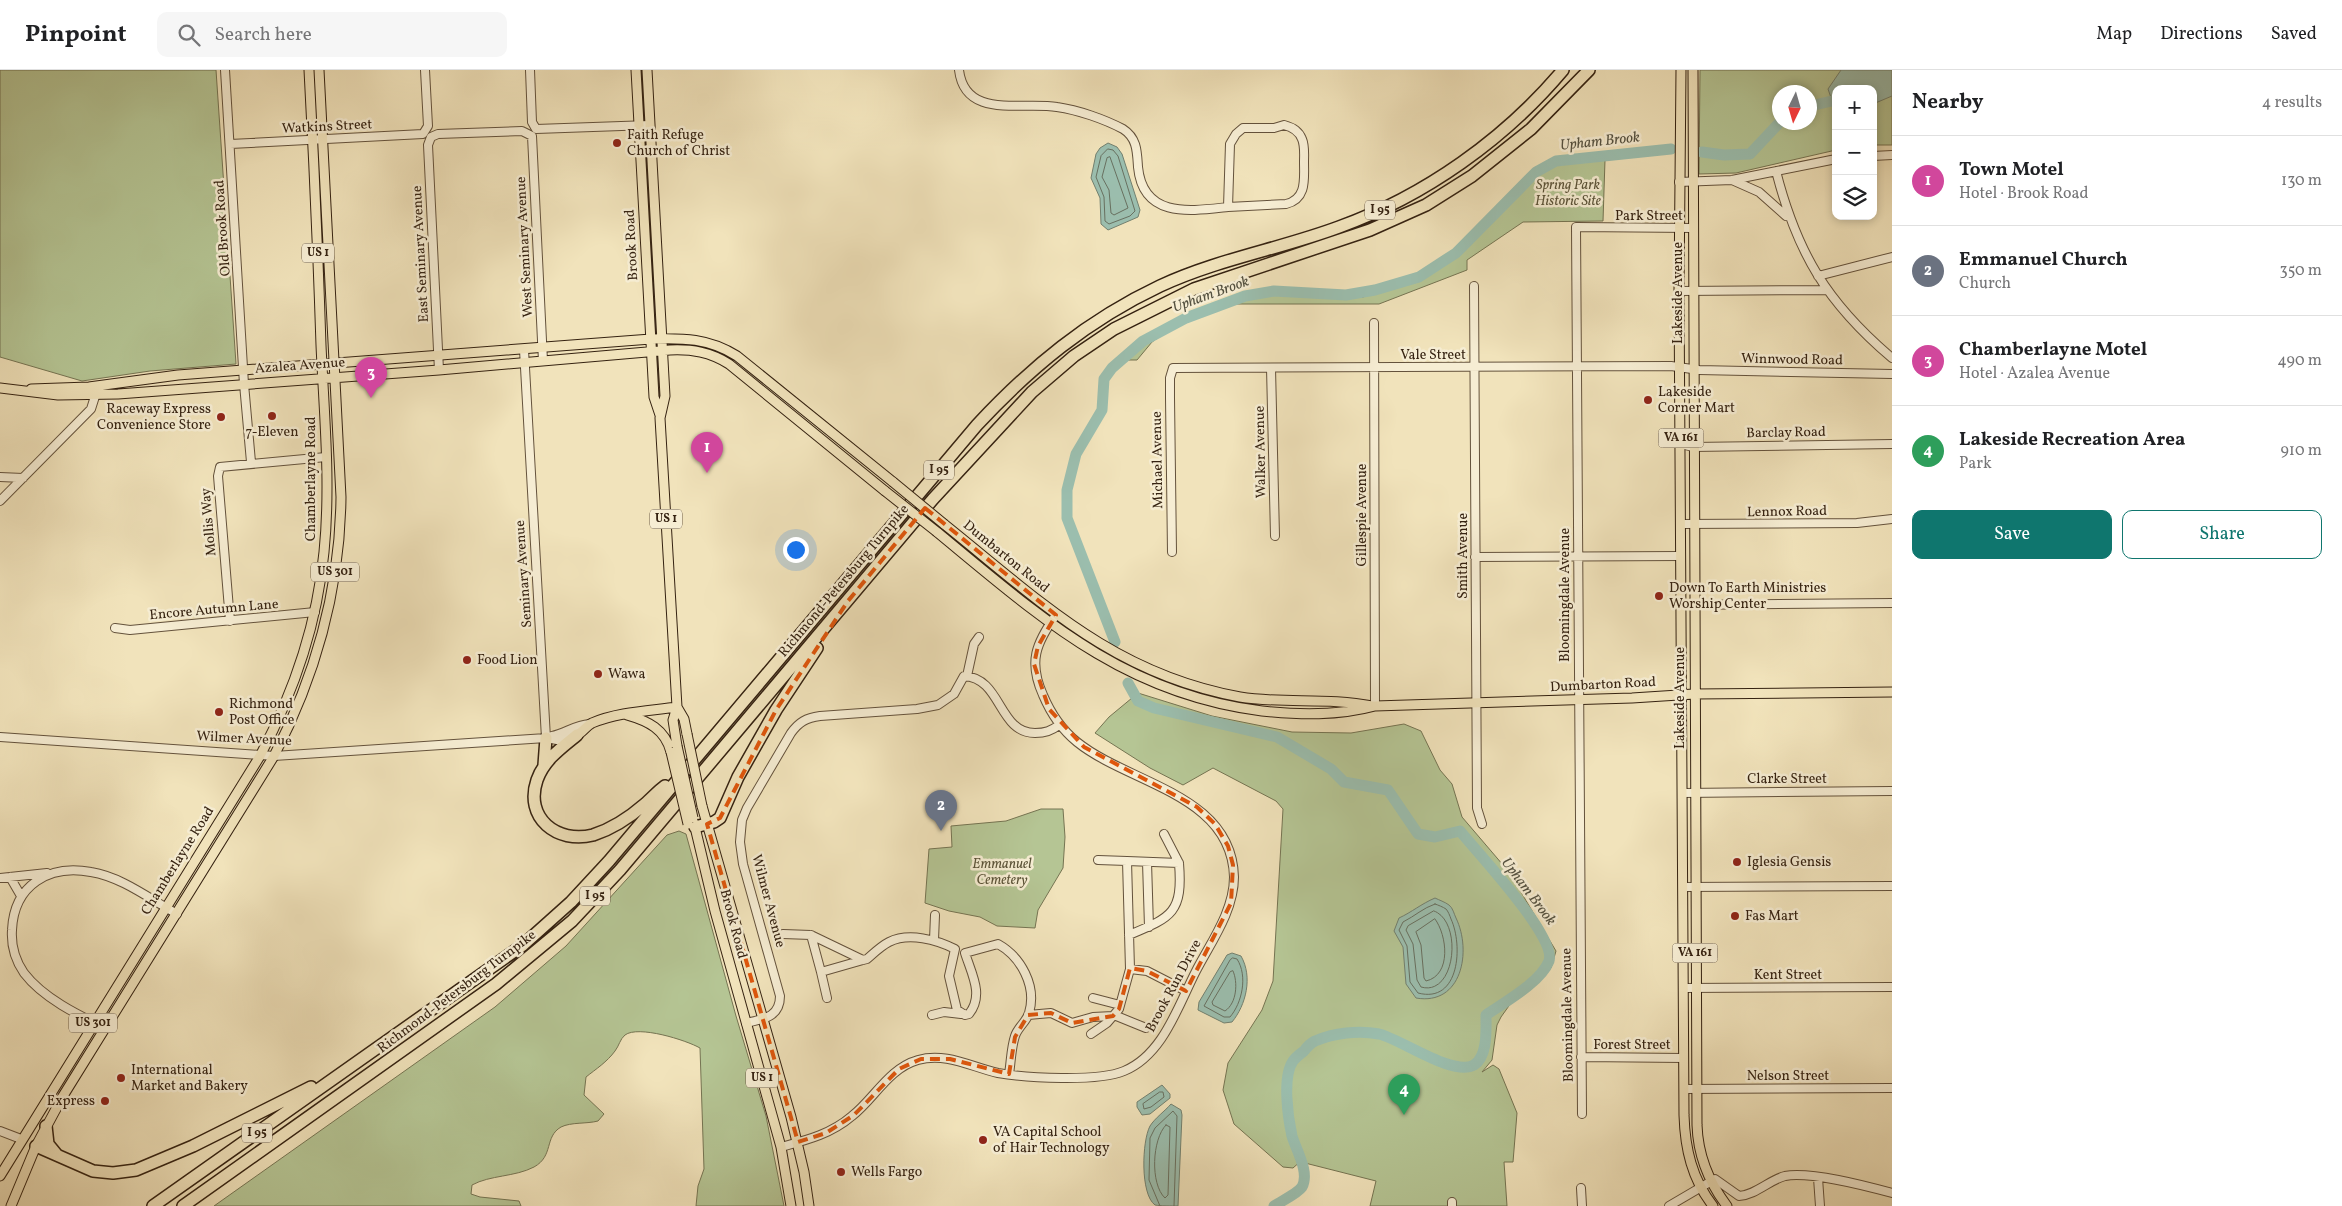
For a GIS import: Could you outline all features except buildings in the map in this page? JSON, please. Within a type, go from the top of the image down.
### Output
[{"type":"highway","name":"Richmond-Petersburg Turnpike","points":[[361,1061],[495,966],[540,931],[599,873],[977,424],[1010,390],[1057,349],[1097,320],[1185,275],[1226,260],[1340,227],[1392,204],[1439,177],[1488,143],[1520,116],[1563,70]]},
{"type":"highway","name":"Richmond-Petersburg Turnpike","points":[[183,1206],[496,984],[572,921],[620,870],[933,498],[1032,392],[1074,356],[1114,329],[1194,289],[1370,230],[1426,204],[1472,176],[1531,129],[1589,70]]},
{"type":"highway","points":[[692,823],[708,824],[720,818],[738,777],[776,710],[807,662],[826,638],[848,601]]},
{"type":"highway","points":[[544,765],[576,735]]},
{"type":"highway","points":[[546,738],[544,765],[537,780],[534,795],[536,812],[550,830],[557,834],[573,837],[594,834],[618,824],[662,788],[680,778]]},
{"type":"highway","points":[[36,1146],[86,1168],[102,1172],[136,1170],[158,1162],[278,1105],[361,1061]]},
{"type":"highway","name":"I 95","points":[[153,1206],[361,1061]]},
{"type":"highway","points":[[46,1126],[48,1144],[60,1157]]},
{"type":"main road","name":"Chamberlayne Road","points":[[0,1176],[21,1139],[260,756],[292,688],[315,612],[326,529],[326,457],[322,365],[318,140],[310,70]]},
{"type":"main road","name":"US 1","points":[[319,70],[318,140],[333,364]]},
{"type":"main road","name":"Brook Road","points":[[636,70],[654,397],[660,418],[677,706],[673,720],[674,749],[746,1024],[781,1147],[791,1206]]},
{"type":"main road","name":"Brook Road","points":[[647,70],[665,396],[660,418]]},
{"type":"main road","name":"VA 161","points":[[1679,182],[1681,70]]},
{"type":"main road","name":"VA 161","points":[[1692,182],[1693,70]]},
{"type":"main road","name":"Lakeside Avenue","points":[[1679,182],[1684,1089],[1686,1148],[1692,1169],[1701,1188],[1713,1206]]},
{"type":"main road","name":"Lakeside Avenue","points":[[1692,182],[1696,1089],[1698,1146],[1710,1181],[1726,1206]]},
{"type":"main road","name":"Azalea Avenue","points":[[98,390],[155,377],[662,339]]},
{"type":"main road","name":"Dumbarton Road","points":[[662,339],[700,340],[730,351],[1056,615],[1085,635],[1134,663],[1195,686],[1235,696],[1273,701],[1350,702],[1375,706],[1578,700],[1682,694],[1892,692]]},
{"type":"main road","name":"Dumbarton Road","points":[[662,351],[697,350],[719,358],[1050,624],[1097,656],[1129,672],[1160,686],[1202,700],[1254,710],[1291,713],[1351,713],[1375,706]]},
{"type":"main road","name":"Azalea Avenue","points":[[0,388],[29,390],[43,394],[244,384],[662,351]]},
{"type":"main road","name":"US 301","points":[[333,364],[334,378]]},
{"type":"main road","name":"Chamberlayne Road","points":[[11,1206],[46,1126],[274,756],[309,680],[322,641],[338,552],[341,497],[334,378]]},
{"type":"main road","name":"Brook Road","points":[[677,706],[684,719],[702,806],[798,1142],[809,1206]]},
{"type":"main road","name":"Wilmer Avenue","points":[[576,735],[583,732],[588,724],[624,714],[677,706]]},
{"type":"main road","points":[[624,714],[646,721],[665,736],[674,749]]},
{"type":"main road","points":[[21,1139],[36,1146]]},
{"type":"street","name":"Old Brook Road","points":[[225,70],[244,384],[251,462]]},
{"type":"street","name":"East Seminary Avenue","points":[[425,70],[439,370]]},
{"type":"street","name":"West Seminary Avenue","points":[[530,70],[543,361]]},
{"type":"street","points":[[959,70],[964,87],[981,102],[993,105],[1055,106],[1123,128],[1135,143],[1143,185],[1152,198],[1163,205],[1184,211],[1291,203],[1302,191],[1304,178],[1302,140],[1292,127],[1284,125],[1274,128],[1243,128],[1233,138],[1229,148],[1228,207]]},
{"type":"street","name":"Watkins Street","points":[[230,144],[650,125]]},
{"type":"street","points":[[1877,156],[1892,155]]},
{"type":"street","points":[[1679,182],[1732,180],[1832,160]]},
{"type":"street","points":[[1776,171],[1789,219],[1818,276],[1827,290],[1857,326],[1892,358]]},
{"type":"street","points":[[1732,180],[1759,192],[1776,204],[1789,219]]},
{"type":"street","name":"Park Street","points":[[1576,227],[1692,228]]},
{"type":"street","name":"Bloomingdale Avenue","points":[[1576,227],[1582,1114]]},
{"type":"street","points":[[1818,276],[1892,257]]},
{"type":"street","name":"Smith Avenue","points":[[1474,286],[1477,808],[1482,824]]},
{"type":"street","points":[[1679,291],[1827,290]]},
{"type":"street","name":"Gillespie Avenue","points":[[1374,323],[1375,706]]},
{"type":"street","points":[[524,350],[525,362]]},
{"type":"street","name":"Seminary Avenue","points":[[525,362],[546,738]]},
{"type":"street","name":"Vale Street","points":[[1173,368],[1680,367],[1692,369]]},
{"type":"street","name":"Michael Avenue","points":[[1172,552],[1170,378],[1173,368]]},
{"type":"street","name":"Walker Avenue","points":[[1271,368],[1275,536]]},
{"type":"street","name":"Winnwood Road","points":[[1692,369],[1892,374]]},
{"type":"street","points":[[0,501],[91,409],[98,390]]},
{"type":"street","name":"Barclay Road","points":[[1681,444],[1693,447],[1892,444]]},
{"type":"street","name":"Mollis Way","points":[[230,621],[218,471],[222,466],[251,462],[326,457]]},
{"type":"street","points":[[0,477],[22,478]]},
{"type":"street","name":"Lennox Road","points":[[1681,524],[1857,523],[1892,519]]},
{"type":"street","points":[[1475,557],[1681,556]]},
{"type":"street","points":[[1681,605],[1892,603]]},
{"type":"street","name":"Encore Autumn Lane","points":[[114,628],[130,630],[315,612]]},
{"type":"street","points":[[967,676],[980,681],[995,695],[1010,724],[1023,732],[1046,733],[1059,725],[1046,704],[1034,670],[1036,652],[1056,615]]},
{"type":"street","name":"Wilmer Avenue","points":[[746,1024],[774,1015],[778,1009],[780,996],[743,864],[740,842],[741,828],[747,808],[791,733],[799,722],[809,717],[918,709],[938,705],[954,694],[964,676],[967,676],[974,644],[979,637]]},
{"type":"street","name":"Wilmer Avenue","points":[[0,737],[274,756],[546,738],[566,732],[580,725],[588,724]]},
{"type":"street","name":"Brook Run Drive","points":[[798,1142],[826,1133],[854,1115],[892,1076],[914,1061],[935,1058],[950,1059],[1008,1074],[1093,1078],[1126,1070],[1143,1059],[1157,1045],[1230,903],[1234,878],[1228,846],[1215,824],[1197,808],[1084,747],[1059,725]]},
{"type":"street","name":"Wilmer Avenue","points":[[546,738],[557,740],[576,735]]},
{"type":"street","name":"Clarke Street","points":[[1682,793],[1892,791]]},
{"type":"street","points":[[1129,935],[1163,921],[1171,912],[1179,895],[1179,863],[1164,834]]},
{"type":"street","points":[[1098,860],[1179,863]]},
{"type":"street","points":[[1091,1034],[1107,1023],[1120,1005],[1130,969],[1128,861]]},
{"type":"street","points":[[1147,862],[1149,927]]},
{"type":"street","points":[[0,878],[80,870],[102,874],[177,914]]},
{"type":"street","points":[[52,872],[34,884],[21,896],[13,915],[12,933],[16,958],[33,983],[46,994],[94,1023],[106,1028]]},
{"type":"street","points":[[10,877],[21,896]]},
{"type":"street","points":[[1683,887],[1892,886]]},
{"type":"street","points":[[934,915],[934,940]]},
{"type":"street","points":[[783,934],[811,935],[863,960]]},
{"type":"street","points":[[811,935],[827,998]]},
{"type":"street","points":[[821,972],[863,960],[887,943],[900,938],[934,940],[966,953],[998,944],[1008,950],[1029,977],[1028,1016],[1015,1037],[1008,1074]]},
{"type":"street","points":[[955,949],[949,976],[957,1010],[961,1014]]},
{"type":"street","points":[[932,1015],[950,1012],[969,1014],[978,997],[966,953]]},
{"type":"street","points":[[1130,969],[1147,971],[1186,991]]},
{"type":"street","name":"Kent Street","points":[[1683,988],[1892,987]]},
{"type":"street","points":[[1093,998],[1120,1005]]},
{"type":"street","points":[[1028,1016],[1051,1014],[1072,1023],[1113,1015],[1146,1028]]},
{"type":"street","name":"Forest Street","points":[[1581,1057],[1684,1058]]},
{"type":"street","name":"Nelson Street","points":[[1684,1089],[1892,1088]]},
{"type":"street","points":[[0,1131],[21,1139]]},
{"type":"street","points":[[781,1147],[798,1142]]},
{"type":"street","points":[[1669,1206],[1710,1181],[1718,1180],[1739,1196],[1748,1194],[1785,1176],[1804,1175],[1892,1193]]},
{"type":"street","points":[[1818,1178],[1820,1206]]},
{"type":"street","points":[[1581,1188],[1582,1206]]},
{"type":"highlighted area","points":[[925,508],[1056,615],[1038,646],[1034,664],[1049,709],[1084,747],[1197,807],[1215,824],[1228,846],[1233,865],[1231,903],[1186,991],[1147,971],[1130,968],[1119,1009],[1113,1016],[1072,1023],[1051,1013],[1028,1015],[1015,1037],[1009,1074],[950,1059],[921,1059],[899,1069],[854,1115],[826,1133],[798,1142],[707,824],[720,818],[776,710],[848,601]]},
{"type":"green space","points":[[0,70],[216,70],[236,364],[150,371],[82,381],[0,357]]},
{"type":"green space","points":[[1700,70],[1892,70],[1892,145],[1877,145],[1877,85],[1832,85],[1832,151],[1736,173],[1699,174]]},
{"type":"green space","name":"Spring Park Historic Site","points":[[1605,160],[1603,221],[1523,222],[1467,260],[1467,270],[1379,304],[1227,304],[1182,322],[1152,342],[1137,360],[1123,360],[1136,346],[1174,322],[1234,297],[1261,290],[1294,291],[1343,298],[1363,297],[1413,276],[1431,274],[1456,254],[1474,233],[1498,214],[1536,170],[1546,166]]},
{"type":"green space","points":[[1138,693],[1212,716],[1292,732],[1351,733],[1404,724],[1421,731],[1440,770],[1452,784],[1462,817],[1509,872],[1556,951],[1551,968],[1511,1003],[1501,1017],[1497,1025],[1492,1060],[1482,1072],[1493,1065],[1499,1069],[1517,1113],[1513,1162],[1504,1162],[1507,1206],[1370,1206],[1376,1181],[1305,1163],[1302,1160],[1293,1168],[1283,1167],[1234,1124],[1223,1090],[1228,1063],[1262,1010],[1273,981],[1283,809],[1276,801],[1213,768],[1183,785],[1150,768],[1095,733],[1109,717]]},
{"type":"green space","name":"Emmanuel Cemetery","points":[[1041,809],[1063,809],[1065,837],[1063,868],[1038,910],[1035,928],[997,926],[980,917],[949,911],[925,903],[929,849],[952,847],[951,826],[1006,821]]},
{"type":"green space","points":[[679,831],[686,834],[736,1016],[766,1116],[784,1206],[696,1206],[698,1186],[704,1169],[700,1048],[662,1035],[631,1032],[622,1038],[608,1059],[586,1077],[584,1095],[604,1114],[598,1121],[569,1124],[561,1127],[552,1136],[544,1158],[534,1167],[519,1173],[487,1179],[472,1185],[471,1194],[480,1197],[519,1201],[521,1206],[214,1206],[495,1007],[566,946],[667,835]]},
{"type":"water","points":[[1841,70],[1892,70],[1892,96],[1877,102],[1877,85],[1832,85],[1832,100],[1828,89]]},
{"type":"water","points":[[1108,143],[1117,147],[1122,154],[1140,210],[1138,217],[1108,230],[1101,224],[1100,198],[1091,178],[1096,154],[1100,148]]},
{"type":"water","points":[[1435,898],[1452,908],[1461,931],[1463,960],[1453,985],[1444,994],[1432,998],[1416,998],[1406,984],[1403,947],[1394,931],[1399,918]]},
{"type":"water","points":[[1232,953],[1241,956],[1245,964],[1247,973],[1246,991],[1237,1015],[1232,1022],[1224,1023],[1198,1010],[1199,1002],[1227,955]]},
{"type":"water","points":[[1162,1085],[1170,1094],[1170,1098],[1150,1114],[1142,1115],[1137,1107],[1137,1102]]},
{"type":"water","points":[[1171,1104],[1181,1110],[1182,1115],[1178,1206],[1155,1205],[1150,1199],[1145,1179],[1145,1143],[1150,1126]]},
{"type":"waterway","name":"Upham Brook","points":[[1817,104],[1832,101]]},
{"type":"waterway","name":"Upham Brook","points":[[1702,152],[1724,155],[1750,154],[1772,130]]},
{"type":"waterway","name":"Upham Brook","points":[[1115,642],[1067,518],[1067,490],[1076,454],[1102,410],[1104,379],[1112,368],[1143,341],[1186,318],[1245,296],[1274,291],[1346,295],[1375,290],[1419,277],[1456,253],[1536,172],[1556,161],[1671,149]]},
{"type":"waterway","name":"Upham Brook","points":[[1128,683],[1138,701],[1154,708],[1277,737],[1331,769],[1344,782],[1388,790],[1418,834],[1435,837],[1460,831],[1529,915],[1548,949],[1549,961],[1545,969],[1531,984],[1486,1015],[1484,1049],[1479,1061],[1474,1065],[1465,1067],[1453,1066],[1427,1056],[1389,1037],[1371,1033],[1338,1034],[1322,1038],[1309,1045],[1293,1061],[1287,1087],[1290,1128],[1302,1161],[1304,1181],[1300,1190],[1274,1206]]},
{"type":"place","name":"Faith Refuge Church of Christ","points":[[617,143]]},
{"type":"place","name":"Chamberlayne Motel","points":[[371,398]]},
{"type":"place","name":"Lakeside Corner Mart","points":[[1648,400]]},
{"type":"place","name":"7-Eleven","points":[[272,416]]},
{"type":"place","name":"Raceway Express Convenience Store","points":[[221,417]]},
{"type":"place","name":"Town Motel","points":[[707,473]]},
{"type":"place","name":"Down To Earth Ministries Worship Center","points":[[1659,596]]},
{"type":"place","name":"Food Lion","points":[[467,660]]},
{"type":"place","name":"Wawa","points":[[598,674]]},
{"type":"place","name":"Richmond Post Office","points":[[219,712]]},
{"type":"place","name":"Emmanuel Church","points":[[941,831]]},
{"type":"place","name":"Iglesia Gensis","points":[[1737,862]]},
{"type":"place","name":"Fas Mart","points":[[1735,916]]},
{"type":"place","name":"International Market and Bakery","points":[[121,1078]]},
{"type":"place","name":"Express","points":[[105,1101]]},
{"type":"place","name":"Lakeside Recreation Area","points":[[1404,1115]]},
{"type":"place","name":"VA Capital School of Hair Technology","points":[[983,1140]]},
{"type":"place","name":"Wells Fargo","points":[[841,1172]]}]
